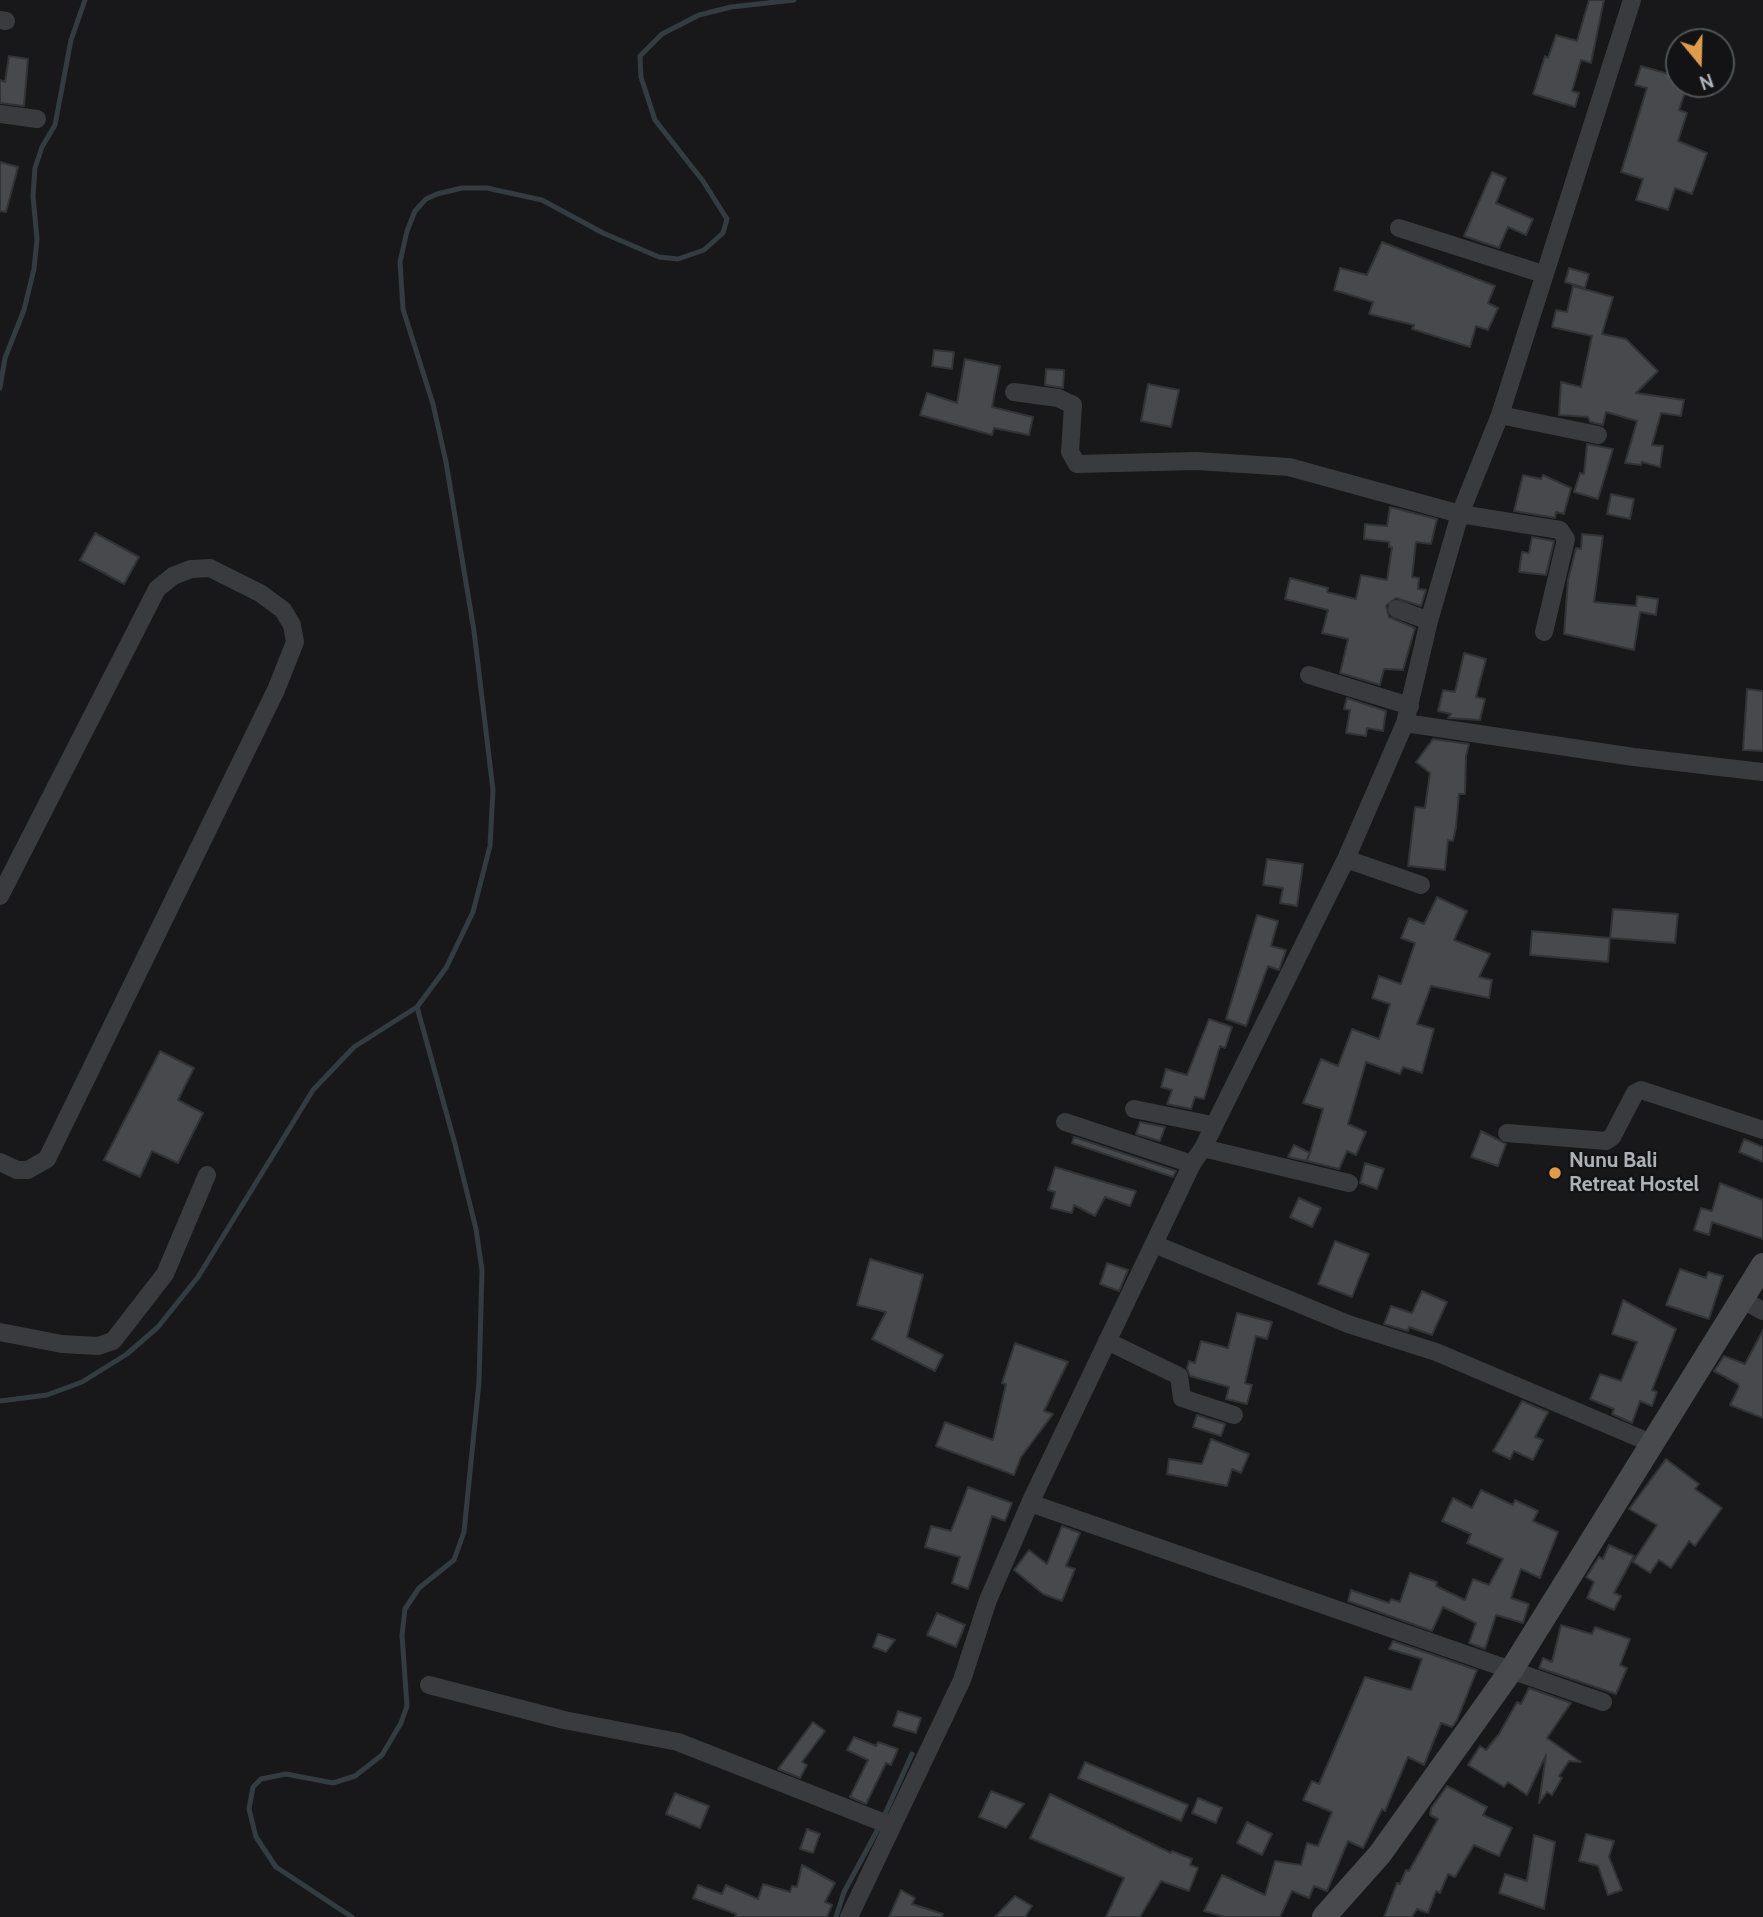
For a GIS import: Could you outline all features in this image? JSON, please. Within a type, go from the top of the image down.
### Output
[{"type":"street","points":[[849,1917],[962,1679],[988,1600],[1030,1503],[1192,1164],[1203,1148],[1212,1125],[1346,859],[1408,715],[1429,621],[1460,514],[1500,415],[1632,0]]},
{"type":"street","points":[[0,114],[37,119]]},
{"type":"street","points":[[1399,228],[1543,274]]},
{"type":"street","points":[[1014,392],[1058,397],[1073,405],[1070,452],[1077,464],[1197,461],[1289,467],[1460,514],[1560,530],[1566,534],[1544,632]]},
{"type":"street","points":[[1500,415],[1598,435]]},
{"type":"street","points":[[0,896],[157,589],[173,576],[191,569],[210,568],[260,593],[283,610],[292,625],[295,642],[276,690],[47,1160],[28,1170],[17,1170],[0,1162]]},
{"type":"street","points":[[1396,609],[1429,621]]},
{"type":"street","points":[[1309,675],[1408,715],[1634,757],[1763,772]]},
{"type":"street","points":[[1346,859],[1421,885]]},
{"type":"street","points":[[1507,1133],[1606,1141],[1612,1137],[1635,1093],[1641,1090],[1763,1130]]},
{"type":"street","points":[[1134,1109],[1212,1125]]},
{"type":"street","points":[[1065,1122],[1192,1164]]},
{"type":"street","points":[[1203,1148],[1349,1184]]},
{"type":"street","points":[[0,1332],[87,1346],[113,1341],[165,1274],[207,1175]]},
{"type":"street","points":[[1154,1244],[1348,1324],[1466,1364],[1649,1442]]},
{"type":"street","points":[[1324,1917],[1380,1853],[1649,1442],[1753,1305],[1763,1265]]},
{"type":"street","points":[[1107,1341],[1179,1376],[1182,1398],[1234,1415]]},
{"type":"street","points":[[1030,1503],[1603,1702]]},
{"type":"street","points":[[429,1685],[564,1720],[678,1742],[892,1826]]},
{"type":"building","points":[[1589,0],[1604,0],[1591,63],[1581,60],[1572,91],[1579,93],[1575,107],[1533,94],[1545,56],[1548,58],[1556,35],[1577,41]]},
{"type":"building","points":[[9,56],[28,59],[24,106],[0,103],[0,80],[5,82]]},
{"type":"building","points":[[1641,66],[1665,73],[1665,98],[1683,98],[1679,110],[1687,113],[1678,141],[1707,153],[1692,194],[1675,188],[1668,210],[1636,200],[1643,179],[1621,172],[1647,88],[1635,85]]},
{"type":"building","points":[[0,162],[18,167],[6,212],[0,211]]},
{"type":"building","points":[[1492,172],[1506,178],[1496,203],[1533,219],[1526,235],[1508,227],[1499,248],[1464,236]]},
{"type":"building","points":[[1382,242],[1495,286],[1488,303],[1498,308],[1488,330],[1476,326],[1470,347],[1412,329],[1414,325],[1369,314],[1373,302],[1334,290],[1340,268],[1367,275]]},
{"type":"building","points":[[1569,268],[1589,274],[1585,288],[1565,282]]},
{"type":"building","points":[[1573,286],[1613,297],[1602,334],[1626,339],[1658,371],[1636,393],[1684,400],[1681,416],[1661,413],[1652,445],[1663,446],[1660,467],[1642,462],[1641,465],[1625,463],[1637,421],[1606,412],[1603,425],[1590,422],[1588,417],[1559,415],[1561,382],[1581,387],[1592,336],[1552,327],[1556,310],[1567,312]]},
{"type":"building","points":[[934,350],[954,352],[952,369],[932,366]]},
{"type":"building","points":[[965,359],[1000,366],[992,407],[1033,417],[1029,435],[994,428],[992,435],[920,415],[927,393],[957,403]]},
{"type":"building","points":[[1046,369],[1064,370],[1063,388],[1045,385]]},
{"type":"building","points":[[1148,384],[1179,390],[1171,427],[1141,421]]},
{"type":"building","points":[[1587,444],[1613,449],[1598,499],[1574,492],[1580,473],[1584,474]]},
{"type":"building","points":[[1523,475],[1541,479],[1543,475],[1571,488],[1564,514],[1556,512],[1555,518],[1514,511]]},
{"type":"building","points":[[1611,494],[1634,499],[1630,519],[1607,514]]},
{"type":"building","points":[[1390,507],[1437,519],[1431,544],[1416,542],[1412,577],[1419,578],[1418,589],[1426,590],[1421,606],[1396,598],[1386,606],[1389,617],[1415,628],[1403,670],[1384,669],[1380,685],[1340,673],[1348,639],[1322,633],[1328,610],[1285,599],[1290,578],[1328,588],[1327,592],[1356,599],[1361,575],[1387,580],[1392,547],[1389,547],[1389,542],[1364,539],[1365,524],[1387,526]]},
{"type":"building","points":[[95,533],[139,557],[124,584],[80,560]]},
{"type":"building","points":[[1582,534],[1603,536],[1594,602],[1636,606],[1637,596],[1658,599],[1656,615],[1640,612],[1634,650],[1564,634],[1568,580],[1576,548],[1581,549]]},
{"type":"building","points":[[1532,537],[1554,541],[1546,575],[1519,572],[1522,552],[1529,553]]},
{"type":"building","points":[[1464,653],[1486,659],[1476,697],[1485,699],[1480,720],[1448,718],[1451,714],[1438,711],[1443,690],[1455,692]]},
{"type":"building","points":[[1747,689],[1763,691],[1763,751],[1743,750]]},
{"type":"building","points":[[1347,698],[1386,711],[1383,731],[1367,728],[1366,736],[1346,733],[1350,710],[1344,709]]},
{"type":"building","points":[[1433,739],[1469,744],[1465,794],[1459,794],[1456,827],[1453,841],[1448,840],[1445,870],[1408,866],[1415,807],[1425,808],[1430,773],[1416,762]]},
{"type":"building","points":[[1267,859],[1303,864],[1297,906],[1280,903],[1283,888],[1263,885]]},
{"type":"building","points":[[1437,897],[1467,911],[1454,940],[1490,954],[1479,977],[1492,980],[1489,998],[1431,986],[1417,1024],[1434,1029],[1422,1073],[1403,1067],[1400,1074],[1366,1062],[1348,1124],[1366,1132],[1356,1155],[1347,1151],[1339,1169],[1307,1161],[1323,1109],[1303,1103],[1321,1059],[1338,1066],[1352,1029],[1379,1039],[1390,1004],[1372,998],[1379,976],[1401,984],[1415,943],[1401,938],[1409,918],[1424,924]]},
{"type":"building","points":[[1613,909],[1678,914],[1675,943],[1610,938]]},
{"type":"building","points":[[1257,915],[1278,921],[1271,946],[1286,950],[1279,970],[1268,966],[1246,1026],[1226,1019]]},
{"type":"building","points":[[1532,931],[1610,938],[1608,962],[1530,955]]},
{"type":"building","points":[[1209,1019],[1232,1027],[1225,1048],[1220,1046],[1204,1099],[1195,1097],[1191,1109],[1167,1104],[1172,1090],[1161,1087],[1166,1069],[1187,1075]]},
{"type":"building","points":[[160,1051],[194,1068],[178,1100],[203,1113],[178,1163],[152,1151],[140,1177],[104,1160]]},
{"type":"building","points":[[1140,1122],[1165,1127],[1160,1141],[1136,1134]]},
{"type":"building","points":[[1481,1131],[1506,1144],[1498,1166],[1471,1157]]},
{"type":"building","points":[[1074,1137],[1176,1171],[1173,1177],[1072,1143]]},
{"type":"building","points":[[1744,1139],[1763,1147],[1763,1162],[1739,1152]]},
{"type":"building","points":[[1294,1145],[1310,1153],[1306,1161],[1288,1157]]},
{"type":"building","points":[[1365,1163],[1384,1169],[1377,1189],[1360,1183]]},
{"type":"building","points":[[1055,1167],[1136,1191],[1130,1206],[1105,1197],[1095,1216],[1074,1205],[1072,1213],[1051,1208],[1055,1192],[1048,1190]]},
{"type":"building","points":[[1720,1183],[1763,1200],[1763,1239],[1712,1222],[1709,1235],[1694,1230],[1701,1208],[1712,1211]]},
{"type":"building","points":[[1299,1198],[1321,1208],[1312,1227],[1290,1217]]},
{"type":"building","points":[[1335,1241],[1369,1254],[1352,1297],[1318,1284]]},
{"type":"building","points":[[870,1259],[923,1275],[907,1337],[943,1355],[935,1371],[872,1339],[886,1312],[857,1305]]},
{"type":"building","points":[[1107,1263],[1128,1270],[1119,1291],[1100,1284]]},
{"type":"building","points":[[1680,1269],[1706,1278],[1708,1272],[1723,1276],[1709,1319],[1666,1305]]},
{"type":"building","points":[[1422,1291],[1447,1302],[1432,1335],[1409,1327],[1408,1331],[1384,1324],[1391,1306],[1412,1313]]},
{"type":"building","points":[[1623,1300],[1676,1329],[1652,1390],[1657,1392],[1652,1406],[1640,1401],[1632,1423],[1612,1414],[1614,1409],[1590,1399],[1600,1374],[1621,1381],[1637,1342],[1612,1334]]},
{"type":"building","points":[[1237,1313],[1272,1322],[1267,1339],[1256,1336],[1245,1383],[1252,1385],[1247,1404],[1226,1399],[1229,1387],[1190,1376],[1187,1368],[1189,1361],[1195,1363],[1201,1341],[1228,1348]]},
{"type":"building","points":[[1763,1330],[1763,1418],[1730,1405],[1738,1384],[1714,1371],[1724,1356],[1745,1364]]},
{"type":"building","points":[[1015,1343],[1068,1362],[1044,1411],[1053,1414],[1021,1457],[1014,1475],[936,1446],[945,1422],[993,1440],[1006,1384],[1002,1383]]},
{"type":"building","points":[[1522,1401],[1548,1412],[1535,1437],[1543,1440],[1533,1460],[1514,1451],[1510,1459],[1493,1451]]},
{"type":"building","points":[[1197,1415],[1225,1424],[1221,1436],[1193,1427]]},
{"type":"building","points":[[1211,1439],[1249,1454],[1241,1473],[1232,1469],[1227,1486],[1167,1474],[1169,1459],[1202,1464]]},
{"type":"building","points":[[1666,1459],[1699,1484],[1695,1489],[1722,1508],[1695,1546],[1689,1541],[1671,1568],[1659,1560],[1650,1573],[1633,1562],[1657,1525],[1629,1509]]},
{"type":"building","points":[[968,1487],[1012,1503],[1005,1521],[992,1516],[968,1589],[952,1583],[960,1557],[925,1547],[931,1526],[951,1531]]},
{"type":"building","points":[[1481,1490],[1513,1505],[1515,1500],[1538,1511],[1533,1521],[1558,1532],[1540,1578],[1521,1569],[1511,1598],[1529,1604],[1523,1623],[1496,1615],[1485,1649],[1469,1643],[1476,1623],[1443,1607],[1432,1631],[1348,1601],[1351,1590],[1389,1603],[1391,1599],[1400,1602],[1410,1573],[1437,1582],[1436,1586],[1465,1600],[1473,1579],[1489,1585],[1503,1559],[1467,1543],[1471,1534],[1442,1521],[1453,1498],[1472,1508]]},
{"type":"building","points":[[1062,1526],[1080,1533],[1066,1566],[1075,1569],[1062,1601],[1043,1594],[1014,1570],[1029,1550],[1047,1564]]},
{"type":"building","points":[[1609,1545],[1634,1556],[1614,1593],[1621,1596],[1614,1610],[1587,1598],[1594,1582],[1586,1577],[1599,1557],[1603,1559]]},
{"type":"building","points":[[937,1613],[965,1625],[956,1647],[927,1635]]},
{"type":"building","points":[[1561,1625],[1592,1634],[1595,1627],[1630,1639],[1620,1665],[1627,1668],[1616,1694],[1539,1668],[1543,1658],[1552,1662]]},
{"type":"building","points":[[878,1634],[895,1640],[886,1652],[873,1647]]},
{"type":"building","points":[[1393,1641],[1477,1670],[1457,1720],[1452,1727],[1441,1723],[1424,1765],[1408,1757],[1385,1811],[1382,1809],[1363,1848],[1348,1841],[1327,1891],[1314,1886],[1309,1898],[1292,1891],[1280,1917],[1225,1917],[1204,1911],[1222,1875],[1265,1895],[1275,1861],[1301,1865],[1307,1843],[1318,1846],[1332,1812],[1303,1800],[1312,1781],[1319,1784],[1365,1677],[1411,1690],[1422,1659],[1389,1649]]},
{"type":"building","points":[[1529,1688],[1571,1703],[1547,1738],[1581,1762],[1569,1761],[1559,1776],[1562,1778],[1552,1795],[1547,1792],[1539,1803],[1546,1755],[1527,1795],[1508,1782],[1504,1787],[1468,1765],[1480,1746],[1486,1750],[1499,1734],[1517,1702],[1521,1704]]},
{"type":"building","points":[[898,1711],[921,1718],[916,1733],[893,1726]]},
{"type":"building","points":[[813,1722],[825,1731],[802,1762],[807,1765],[800,1778],[778,1769]]},
{"type":"building","points":[[854,1737],[876,1746],[878,1742],[898,1749],[891,1765],[886,1763],[866,1804],[850,1797],[868,1760],[847,1750]]},
{"type":"building","points":[[1085,1762],[1188,1805],[1181,1821],[1078,1778]]},
{"type":"building","points":[[1447,1786],[1487,1807],[1483,1815],[1512,1828],[1499,1856],[1474,1845],[1455,1877],[1448,1874],[1440,1893],[1436,1891],[1428,1913],[1417,1909],[1412,1917],[1384,1917],[1397,1883],[1400,1884],[1406,1870],[1409,1871],[1438,1819],[1430,1815],[1431,1808]]},
{"type":"building","points":[[991,1791],[1024,1804],[1006,1828],[979,1817]]},
{"type":"building","points":[[675,1793],[709,1806],[700,1828],[666,1814]]},
{"type":"building","points":[[1050,1794],[1171,1853],[1172,1851],[1192,1859],[1190,1865],[1198,1868],[1189,1891],[1161,1881],[1140,1917],[1106,1917],[1124,1878],[1030,1838]]},
{"type":"building","points":[[1198,1798],[1222,1808],[1216,1823],[1192,1813]]},
{"type":"building","points":[[1247,1822],[1272,1834],[1262,1855],[1237,1843]]},
{"type":"building","points":[[807,1829],[820,1834],[813,1853],[800,1849]]},
{"type":"building","points":[[1586,1834],[1614,1841],[1609,1857],[1622,1890],[1608,1895],[1598,1866],[1579,1861]]},
{"type":"building","points":[[1534,1835],[1555,1842],[1544,1909],[1499,1893],[1505,1874],[1527,1881]]},
{"type":"building","points":[[802,1865],[835,1883],[825,1902],[832,1905],[827,1917],[735,1917],[736,1914],[693,1898],[698,1885],[722,1894],[726,1885],[758,1899],[763,1884],[790,1892],[792,1886],[797,1887]]},
{"type":"building","points":[[901,1890],[915,1898],[912,1904],[943,1914],[942,1917],[889,1917]]},
{"type":"building","points":[[1015,1896],[1032,1906],[1025,1917],[995,1917]]},
{"type":"waterway","points":[[0,388],[5,358],[24,310],[34,269],[37,239],[33,196],[35,168],[42,147],[55,125],[71,40],[85,0]]},
{"type":"waterway","points":[[0,1401],[47,1395],[82,1382],[127,1354],[158,1327],[198,1277],[313,1090],[354,1047],[417,1007],[446,968],[473,912],[490,846],[493,790],[474,631],[446,462],[433,404],[403,309],[400,262],[415,211],[426,199],[437,194],[462,188],[487,188],[542,200],[603,233],[659,257],[678,259],[704,250],[723,233],[727,219],[703,181],[655,120],[641,77],[640,56],[662,34],[699,15],[731,7],[794,0]]},
{"type":"waterway","points":[[352,1917],[276,1867],[256,1837],[249,1809],[253,1787],[261,1779],[286,1774],[333,1783],[355,1776],[382,1755],[401,1723],[407,1706],[402,1635],[405,1609],[419,1588],[454,1560],[464,1532],[479,1382],[482,1270],[476,1229],[455,1144],[417,1007]]},
{"type":"waterway","points":[[885,1814],[912,1754]]},
{"type":"waterway","points":[[836,1917],[844,1892],[878,1829]]},
{"type":"place","name":"Nunu Bali Retreat Hostel","points":[[1555,1173]]}]
